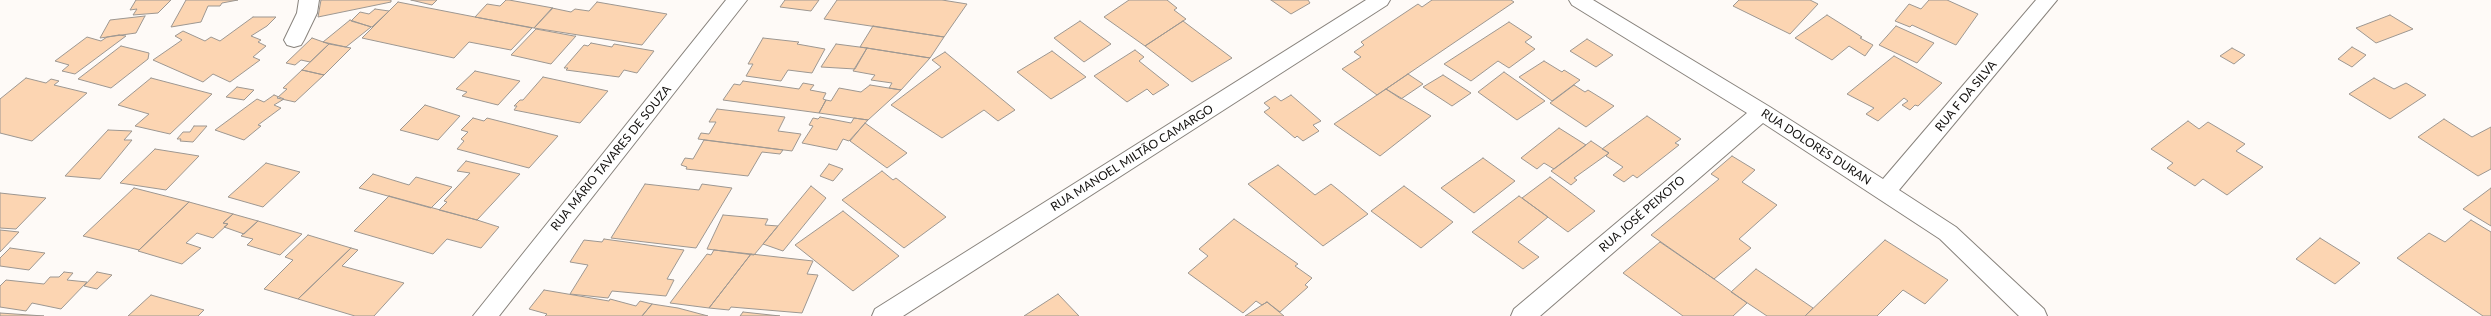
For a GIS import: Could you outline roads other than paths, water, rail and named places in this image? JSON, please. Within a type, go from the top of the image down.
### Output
[{"type":"street","points":[[294,40],[306,13],[309,0]]},
{"type":"street","name":"RUA MÁRIO TAVARES DE SOUZA","points":[[485,316],[737,0]]},
{"type":"street","name":"RUA MANOEL MILTÃO CAMARGO","points":[[884,316],[1380,0]]},
{"type":"street","name":"RUA DOLORES DURAN","points":[[1580,0],[1762,112],[1948,233],[2035,316]]},
{"type":"street","name":"RUA F DA SILVA","points":[[1885,192],[2047,0]]},
{"type":"street","name":"RUA JOSÉ PEIXOTO","points":[[1523,316],[1762,112]]}]
